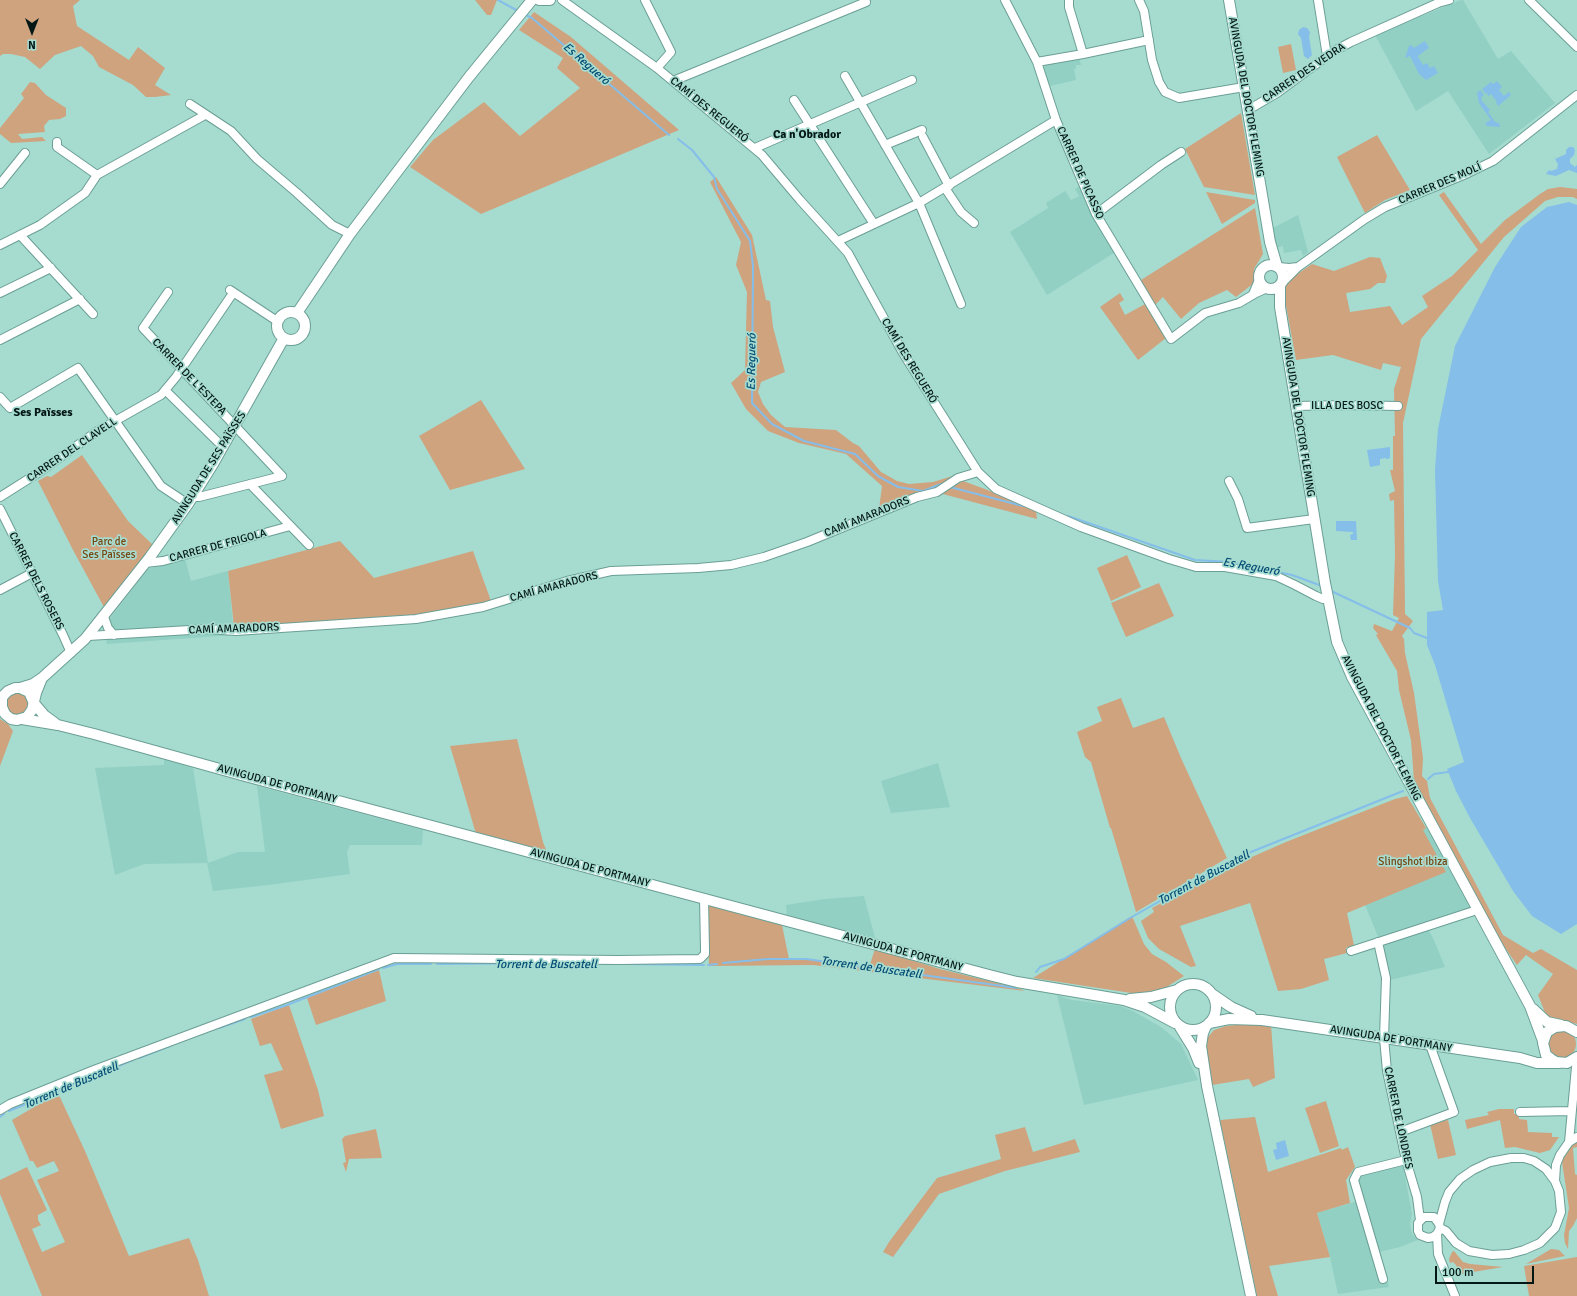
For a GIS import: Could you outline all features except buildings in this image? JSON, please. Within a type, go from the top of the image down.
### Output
[{"type":"main road","points":[[297,313],[350,234],[460,89],[532,0]]},
{"type":"main road","points":[[539,0],[550,0]]},
{"type":"main road","name":"AVINGUDA DEL DOCTOR FLEMING","points":[[1229,0],[1274,266],[1283,274],[1280,307],[1326,591],[1337,642],[1352,677],[1530,1006],[1548,1057],[1561,1063]]},
{"type":"main road","name":"AVINGUDA DEL DOCTOR FLEMING","points":[[1274,266],[1261,269],[1259,280],[1262,285],[1268,288],[1280,307]]},
{"type":"main road","points":[[1268,288],[1275,288],[1281,284]]},
{"type":"main road","points":[[288,311],[297,313],[304,320],[304,330],[302,334],[294,340],[284,338],[277,331],[277,321],[283,313],[288,311]]},
{"type":"main road","name":"AVINGUDA DE SES PAÏSSES","points":[[20,688],[33,684],[42,678],[88,636],[145,563],[191,501],[236,426],[284,338]]},
{"type":"main road","name":"AVINGUDA DE SES PAÏSSES","points":[[33,701],[42,678]]},
{"type":"main road","points":[[20,688],[28,692],[33,701],[30,714],[22,719],[16,720],[3,714],[1,703],[4,692],[20,688]]},
{"type":"main road","name":"AVINGUDA DE PORTMANY","points":[[33,701],[44,715],[58,725]]},
{"type":"main road","name":"AVINGUDA DE PORTMANY","points":[[22,719],[58,725],[996,977],[1124,1000],[1145,1007],[1178,1025]]},
{"type":"main road","points":[[1206,1086],[1193,1048],[1170,1015],[1169,1006],[1171,997],[1184,985],[1196,984],[1206,988],[1212,994],[1215,1001],[1216,1009],[1214,1017],[1203,1033],[1201,1046],[1206,1086],[1251,1296]]},
{"type":"main road","name":"AVINGUDA DE PORTMANY","points":[[1124,1000],[1151,997],[1177,990]]},
{"type":"main road","name":"AVINGUDA DE PORTMANY","points":[[1212,994],[1236,1010],[1262,1020]]},
{"type":"main road","name":"AVINGUDA DEL DOCTOR FLEMING","points":[[1530,1006],[1547,1022],[1569,1026],[1576,1031]]},
{"type":"main road","name":"AVINGUDA DE PORTMANY","points":[[1208,1025],[1229,1019],[1262,1020],[1520,1058],[1538,1063],[1561,1063]]},
{"type":"main road","points":[[1178,1025],[1193,1030],[1208,1025]]},
{"type":"main road","name":"AVINGUDA DE PORTMANY","points":[[1520,1058],[1533,1056],[1543,1043],[1549,1030],[1561,1025]]},
{"type":"main road","points":[[1561,1063],[1570,1062],[1577,1057]]},
{"type":"street","name":"CAMÍ DES REGUERÓ","points":[[562,0],[657,68],[755,148],[838,241],[848,253],[903,353],[978,472],[996,489],[1081,527],[1168,559],[1196,567],[1225,567],[1276,576],[1323,598],[1326,591]]},
{"type":"street","points":[[646,0],[671,52],[657,68]]},
{"type":"street","name":"CARRER DE PICASSO","points":[[1005,0],[1037,62],[1056,120],[1096,214],[1171,339],[1205,313],[1239,303],[1252,295]]},
{"type":"street","points":[[1069,0],[1069,7],[1083,54]]},
{"type":"street","points":[[1139,0],[1144,11],[1159,82],[1165,92],[1179,98],[1244,88]]},
{"type":"street","points":[[1318,0],[1327,56]]},
{"type":"street","name":"CARRER DES VEDRA","points":[[1248,110],[1276,93],[1327,56],[1351,42],[1438,2],[1449,0]]},
{"type":"street","points":[[1529,0],[1577,46]]},
{"type":"street","points":[[673,81],[866,2]]},
{"type":"street","points":[[1037,62],[1149,40]]},
{"type":"street","points":[[845,76],[919,203],[961,304]]},
{"type":"street","points":[[755,148],[810,126],[912,80]]},
{"type":"street","name":"CARRER DES MOLÍ","points":[[1281,284],[1298,267],[1365,219],[1385,207],[1466,174],[1493,161],[1577,95]]},
{"type":"street","points":[[794,100],[874,224]]},
{"type":"street","points":[[190,104],[231,131],[257,159],[332,225],[350,234]]},
{"type":"street","points":[[0,245],[40,225],[85,193],[97,175],[205,115]]},
{"type":"street","points":[[838,241],[919,203],[1056,120]]},
{"type":"street","points":[[885,145],[923,133],[947,187],[961,212],[970,218],[974,223]]},
{"type":"street","points":[[57,142],[57,147],[97,175]]},
{"type":"street","points":[[1096,214],[1161,165],[1181,152]]},
{"type":"street","points":[[0,184],[24,153]]},
{"type":"street","points":[[20,235],[93,314]]},
{"type":"street","points":[[1274,266],[1288,268],[1298,267]]},
{"type":"street","points":[[0,293],[51,268]]},
{"type":"street","points":[[1252,295],[1259,280]]},
{"type":"street","points":[[1252,295],[1268,288]]},
{"type":"street","name":"CARRER DE L'ESTEPA","points":[[168,292],[143,328],[282,476],[250,484]]},
{"type":"street","name":"CARRER DEL CLAVELL","points":[[0,497],[41,471],[99,430],[161,395],[181,369],[231,292],[277,321]]},
{"type":"street","points":[[0,340],[80,299]]},
{"type":"street","points":[[0,397],[10,408],[78,368],[160,486],[191,501],[199,497],[250,484],[309,545]]},
{"type":"street","points":[[165,390],[223,447]]},
{"type":"street","name":"ILLA DES BOSC","points":[[1296,406],[1398,406]]},
{"type":"street","name":"CAMÍ AMARADORS","points":[[88,636],[207,629],[236,631],[416,619],[483,607],[567,581],[611,571],[698,568],[731,564],[764,557],[807,542],[917,497],[942,490],[953,481],[978,472]]},
{"type":"street","points":[[1229,481],[1238,499],[1247,528],[1314,519]]},
{"type":"street","name":"CARRER DELS ROSERS","points":[[0,510],[71,653]]},
{"type":"street","name":"CARRER DE FRIGOLA","points":[[145,563],[163,561],[290,526]]},
{"type":"street","points":[[0,590],[32,573]]},
{"type":"street","points":[[104,617],[108,628],[114,635]]},
{"type":"street","points":[[0,1110],[10,1104],[94,1070],[394,958],[611,960],[700,959],[705,954],[704,898]]},
{"type":"street","points":[[1350,951],[1477,910]]},
{"type":"street","name":"CARRER DE LONDRES","points":[[1378,942],[1386,978],[1384,1038],[1387,1071],[1406,1160],[1417,1197],[1420,1220]]},
{"type":"street","points":[[1400,1132],[1454,1112],[1430,1045]]},
{"type":"street","points":[[1561,1063],[1576,1067],[1569,1142]]},
{"type":"street","points":[[1520,1112],[1571,1111]]},
{"type":"street","points":[[1555,1181],[1556,1165],[1560,1155],[1569,1142],[1577,1137]]},
{"type":"street","points":[[1438,1254],[1439,1229],[1445,1202],[1449,1192],[1460,1178],[1473,1170],[1490,1162],[1511,1158],[1524,1158],[1534,1161],[1546,1169],[1555,1181],[1559,1191],[1561,1212],[1555,1228],[1540,1243],[1524,1250],[1509,1254],[1492,1255],[1469,1251],[1456,1243],[1446,1231],[1439,1229]]},
{"type":"street","points":[[1383,1279],[1354,1180],[1358,1172],[1406,1160]]},
{"type":"street","name":"CARRER DE LONDRES","points":[[1417,1197],[1429,1216]]},
{"type":"street","points":[[1439,1229],[1434,1217],[1424,1217],[1418,1223],[1418,1231],[1420,1235],[1428,1238],[1438,1254],[1455,1296]]},
{"type":"street","points":[[1428,1238],[1433,1237],[1439,1229]]},
{"type":"shaded area","points":[[1463,0],[1498,59],[1511,51],[1555,103],[1489,154],[1448,91],[1416,111],[1375,35]]},
{"type":"shaded area","points":[[1079,58],[1081,65],[1076,65],[1076,69],[1074,69],[1076,80],[1050,86],[1049,83],[1047,83],[1044,68],[1045,65]]},
{"type":"shaded area","points":[[1080,186],[1117,251],[1047,295],[1010,232],[1048,208],[1046,203],[1065,191],[1071,200],[1079,196],[1075,189]]},
{"type":"shaded area","points":[[1298,215],[1308,252],[1303,256],[1301,250],[1284,253],[1283,246],[1276,248],[1273,228]]},
{"type":"shaded area","points":[[185,559],[191,581],[228,571],[234,635],[107,644],[104,626],[148,569]]},
{"type":"shaded area","points":[[164,759],[193,768],[208,863],[238,852],[265,852],[257,786],[423,830],[422,845],[350,845],[347,852],[350,874],[213,891],[207,863],[144,864],[115,875],[95,768],[164,765]]},
{"type":"shaded area","points":[[938,763],[950,807],[891,813],[881,781]]},
{"type":"shaded area","points":[[1437,824],[1485,912],[1428,929],[1445,967],[1390,980],[1381,944],[1359,890],[1381,853],[1426,828]]},
{"type":"shaded area","points":[[864,896],[875,938],[787,916],[786,905],[825,899]]},
{"type":"shaded area","points":[[1057,995],[1072,1000],[1120,1006],[1131,1010],[1161,1027],[1181,1044],[1198,1080],[1084,1105]]},
{"type":"shaded area","points":[[1403,1166],[1412,1214],[1410,1224],[1412,1234],[1418,1240],[1400,1247],[1379,1252],[1389,1287],[1338,1294],[1330,1257],[1317,1213],[1358,1201],[1358,1180],[1360,1175]]},
{"type":"green space","points":[[0,0],[80,0],[73,6],[77,26],[129,60],[138,47],[165,68],[155,85],[171,95],[146,97],[133,85],[99,67],[93,56],[81,46],[55,55],[40,69],[25,57],[11,54],[3,54],[0,56]]},
{"type":"green space","points":[[475,0],[497,0],[491,15],[487,15]]},
{"type":"green space","points":[[534,12],[571,37],[679,130],[481,214],[410,167],[433,140],[484,102],[520,136],[580,88],[557,68],[563,58],[519,30]]},
{"type":"green space","points":[[1291,44],[1296,70],[1283,73],[1278,47]]},
{"type":"green space","points":[[30,82],[35,83],[46,95],[66,108],[66,116],[60,119],[49,120],[44,126],[45,132],[18,134],[22,139],[42,137],[46,141],[11,143],[0,134],[0,128],[24,98],[21,94]]},
{"type":"green space","points":[[1241,113],[1255,195],[1204,187],[1185,149]]},
{"type":"green space","points":[[1377,135],[1410,190],[1385,200],[1365,213],[1337,157]]},
{"type":"green space","points":[[716,177],[752,235],[766,300],[770,301],[773,327],[785,372],[761,382],[758,392],[763,404],[771,415],[785,427],[836,430],[859,446],[881,472],[897,481],[909,484],[933,482],[972,470],[943,487],[879,509],[882,486],[846,454],[799,443],[768,431],[746,409],[731,383],[745,370],[747,292],[736,265],[741,242],[710,182]]},
{"type":"green space","points":[[1560,187],[1577,189],[1577,199],[1573,197],[1558,197],[1545,201],[1504,237],[1421,339],[1403,423],[1405,614],[1413,621],[1402,636],[1404,639],[1405,653],[1414,693],[1423,758],[1422,776],[1427,781],[1430,798],[1503,935],[1533,953],[1541,949],[1577,970],[1577,1024],[1556,1020],[1546,1015],[1538,995],[1553,974],[1526,955],[1517,965],[1501,942],[1414,781],[1411,740],[1399,690],[1397,671],[1376,635],[1378,634],[1373,628],[1374,624],[1392,631],[1399,618],[1393,615],[1395,555],[1394,500],[1390,501],[1389,494],[1395,491],[1390,470],[1393,470],[1393,436],[1395,436],[1394,389],[1401,367],[1383,363],[1381,370],[1333,355],[1296,360],[1284,295],[1286,286],[1293,277],[1312,264],[1334,271],[1370,257],[1380,258],[1387,276],[1385,283],[1378,283],[1370,289],[1346,293],[1350,312],[1390,306],[1402,325],[1428,307],[1422,296],[1452,276],[1478,250],[1439,195],[1444,192],[1481,244],[1505,220],[1540,194],[1548,189]]},
{"type":"green space","points":[[1206,192],[1255,200],[1255,203],[1222,224]]},
{"type":"green space","points":[[1255,208],[1263,254],[1254,269],[1254,283],[1236,297],[1227,290],[1199,303],[1181,319],[1163,297],[1154,306],[1141,280]]},
{"type":"green space","points":[[1120,293],[1124,300],[1119,303],[1125,315],[1147,303],[1166,338],[1138,360],[1100,307]]},
{"type":"green space","points":[[481,400],[525,469],[450,490],[419,436]]},
{"type":"green space","name":"Parc de Ses Païsses","points":[[82,455],[128,521],[153,545],[105,609],[38,481],[47,476],[51,477]]},
{"type":"green space","points":[[963,481],[1036,511],[1037,519],[939,493]]},
{"type":"green space","points":[[340,541],[374,578],[473,551],[491,601],[472,607],[411,617],[234,627],[228,571]]},
{"type":"green space","points":[[1127,555],[1141,587],[1111,601],[1097,568]]},
{"type":"green space","points":[[1159,583],[1174,616],[1126,637],[1111,603]]},
{"type":"green space","points":[[18,692],[26,696],[30,704],[26,712],[18,716],[10,712],[6,704],[10,696]]},
{"type":"green space","points":[[1121,698],[1133,728],[1164,717],[1181,758],[1227,858],[1136,912],[1091,762],[1085,757],[1077,732],[1102,721],[1097,707]]},
{"type":"green space","points":[[0,719],[8,724],[13,731],[0,766]]},
{"type":"green space","points":[[517,739],[543,842],[547,852],[476,834],[450,746]]},
{"type":"green space","name":"Slingshot Ibiza","points":[[1407,796],[1426,828],[1423,830],[1446,872],[1347,913],[1354,945],[1346,948],[1347,953],[1324,959],[1329,980],[1301,989],[1278,991],[1250,903],[1180,926],[1196,966],[1191,967],[1159,949],[1148,938],[1141,921],[1154,912],[1152,908],[1229,867],[1286,842],[1395,799]]},
{"type":"green space","points":[[707,904],[782,925],[789,959],[806,959],[869,967],[875,949],[940,969],[1025,991],[813,965],[709,966]]},
{"type":"green space","points":[[1132,916],[1144,944],[1152,954],[1166,962],[1184,976],[1165,988],[1138,994],[1033,978]]},
{"type":"green space","points":[[379,970],[386,1001],[316,1025],[307,998]]},
{"type":"green space","points":[[289,1005],[318,1090],[324,1116],[281,1129],[264,1075],[283,1070],[271,1043],[260,1046],[251,1019]]},
{"type":"green space","points":[[1245,1024],[1271,1025],[1275,1078],[1253,1087],[1249,1079],[1212,1085],[1205,1045],[1208,1037],[1214,1030],[1226,1026]]},
{"type":"green space","points":[[1562,1030],[1568,1031],[1572,1034],[1575,1038],[1575,1050],[1572,1054],[1568,1057],[1562,1058],[1556,1057],[1552,1054],[1549,1050],[1548,1044],[1549,1038],[1552,1034],[1556,1031]]},
{"type":"green space","points":[[58,1093],[85,1151],[129,1256],[189,1238],[198,1260],[209,1296],[42,1296],[0,1194],[0,1180],[27,1167],[47,1210],[38,1215],[38,1220],[41,1225],[32,1229],[42,1252],[65,1242],[37,1180],[59,1171],[54,1161],[37,1168],[33,1161],[30,1161],[12,1120]]},
{"type":"green space","points":[[1326,1101],[1339,1146],[1320,1153],[1305,1108]]},
{"type":"green space","points":[[1499,1109],[1514,1109],[1514,1114],[1519,1114],[1519,1119],[1527,1120],[1528,1132],[1552,1133],[1552,1137],[1559,1137],[1550,1150],[1540,1153],[1515,1147],[1505,1148],[1500,1120],[1467,1129],[1465,1120],[1489,1115],[1487,1112]]},
{"type":"green space","points":[[1255,1117],[1268,1172],[1348,1147],[1355,1167],[1346,1180],[1350,1203],[1317,1213],[1330,1257],[1269,1266],[1278,1296],[1257,1296],[1220,1120]]},
{"type":"green space","points":[[1448,1120],[1456,1155],[1438,1159],[1430,1124]]},
{"type":"green space","points":[[1025,1127],[1033,1152],[1075,1139],[1080,1152],[1005,1171],[939,1194],[893,1257],[883,1252],[937,1178],[1001,1159],[995,1135]]},
{"type":"green space","points":[[376,1129],[382,1158],[349,1159],[346,1172],[343,1163],[346,1162],[342,1139],[345,1136]]},
{"type":"green space","points":[[1577,1142],[1577,1147],[1573,1148],[1575,1174],[1577,1175],[1577,1218],[1569,1231],[1568,1249],[1565,1243],[1564,1235],[1569,1208],[1562,1162],[1565,1154],[1571,1146]]},
{"type":"green space","points":[[1551,1249],[1559,1250],[1565,1256],[1526,1264]]},
{"type":"green space","points":[[1454,1251],[1463,1262],[1503,1267],[1455,1275],[1454,1273],[1458,1271],[1456,1265],[1453,1262],[1450,1263],[1449,1259]]},
{"type":"green space","points":[[1577,1257],[1577,1296],[1529,1296],[1524,1266]]},
{"type":"water","points":[[1303,27],[1307,28],[1310,32],[1309,37],[1312,55],[1308,59],[1304,56],[1301,38],[1298,34],[1299,30]]},
{"type":"water","points":[[1425,41],[1429,48],[1418,57],[1423,65],[1427,63],[1430,68],[1434,66],[1438,73],[1426,80],[1419,74],[1410,56],[1405,58],[1409,46],[1411,45],[1414,48]]},
{"type":"water","points":[[1497,81],[1502,87],[1499,90],[1504,96],[1509,92],[1511,95],[1498,106],[1491,94],[1489,96],[1487,94],[1490,91],[1486,94],[1482,89],[1491,82],[1493,84]]},
{"type":"water","points":[[1480,90],[1484,95],[1481,97],[1481,100],[1490,110],[1488,112],[1496,123],[1498,122],[1500,127],[1487,126],[1485,123],[1491,120],[1479,103],[1477,93]]},
{"type":"water","points":[[1569,147],[1573,147],[1575,150],[1574,155],[1570,159],[1570,163],[1575,167],[1577,165],[1577,173],[1569,170],[1556,176],[1546,174],[1549,170],[1551,171],[1557,169],[1558,164],[1555,159],[1566,154],[1566,150]]},
{"type":"water","points":[[1569,202],[1577,205],[1577,924],[1561,934],[1532,916],[1513,891],[1470,818],[1456,791],[1447,769],[1464,762],[1435,665],[1427,645],[1427,612],[1443,610],[1438,581],[1435,470],[1438,429],[1455,346],[1495,267],[1521,227],[1547,207]]},
{"type":"water","points":[[1390,447],[1390,458],[1380,459],[1380,465],[1370,467],[1367,450]]},
{"type":"water","points":[[1336,521],[1356,521],[1357,540],[1351,540],[1350,535],[1353,534],[1353,532],[1336,531]]},
{"type":"water","points":[[1285,1140],[1289,1156],[1276,1160],[1273,1150],[1277,1149],[1276,1143]]},
{"type":"waterway","name":"Es Regueró","points":[[498,0],[518,11]]},
{"type":"waterway","name":"Es Regueró","points":[[524,14],[532,18],[669,135]]},
{"type":"waterway","name":"Es Regueró","points":[[678,139],[692,150],[714,177],[717,189],[750,241],[753,266],[752,403],[772,424],[804,441],[855,454],[878,476],[898,487],[923,491],[941,484],[944,485]]},
{"type":"waterway","name":"Es Regueró","points":[[950,487],[1023,506]]},
{"type":"waterway","name":"Es Regueró","points":[[1068,516],[1195,560],[1230,562],[1292,575],[1322,586]]},
{"type":"waterway","name":"Es Regueró","points":[[1329,590],[1410,628],[1414,633],[1427,638]]},
{"type":"waterway","name":"Torrent de Buscatell","points":[[1428,779],[1434,774],[1448,772]]},
{"type":"waterway","name":"Torrent de Buscatell","points":[[1036,972],[1040,967],[1064,959],[1130,918],[1236,858],[1403,791]]},
{"type":"waterway","name":"Torrent de Buscatell","points":[[723,963],[768,959],[806,959],[1017,988]]},
{"type":"waterway","name":"Torrent de Buscatell","points":[[437,964],[556,963],[704,965]]},
{"type":"waterway","name":"Torrent de Buscatell","points":[[383,968],[397,964],[431,964]]},
{"type":"waterway","name":"Torrent de Buscatell","points":[[708,965],[717,964]]},
{"type":"waterway","name":"Torrent de Buscatell","points":[[251,1017],[287,1005],[379,969]]},
{"type":"waterway","name":"Torrent de Buscatell","points":[[219,1028],[245,1019]]},
{"type":"waterway","name":"Torrent de Buscatell","points":[[139,1058],[170,1046]]},
{"type":"waterway","name":"Torrent de Buscatell","points":[[9,1111],[133,1060]]},
{"type":"waterway","name":"Torrent de Buscatell","points":[[0,1117],[4,1114]]},
{"type":"district","name":"Ca n'Obrador","points":[[807,135]]},
{"type":"district","name":"Ses Païsses","points":[[43,413]]}]
